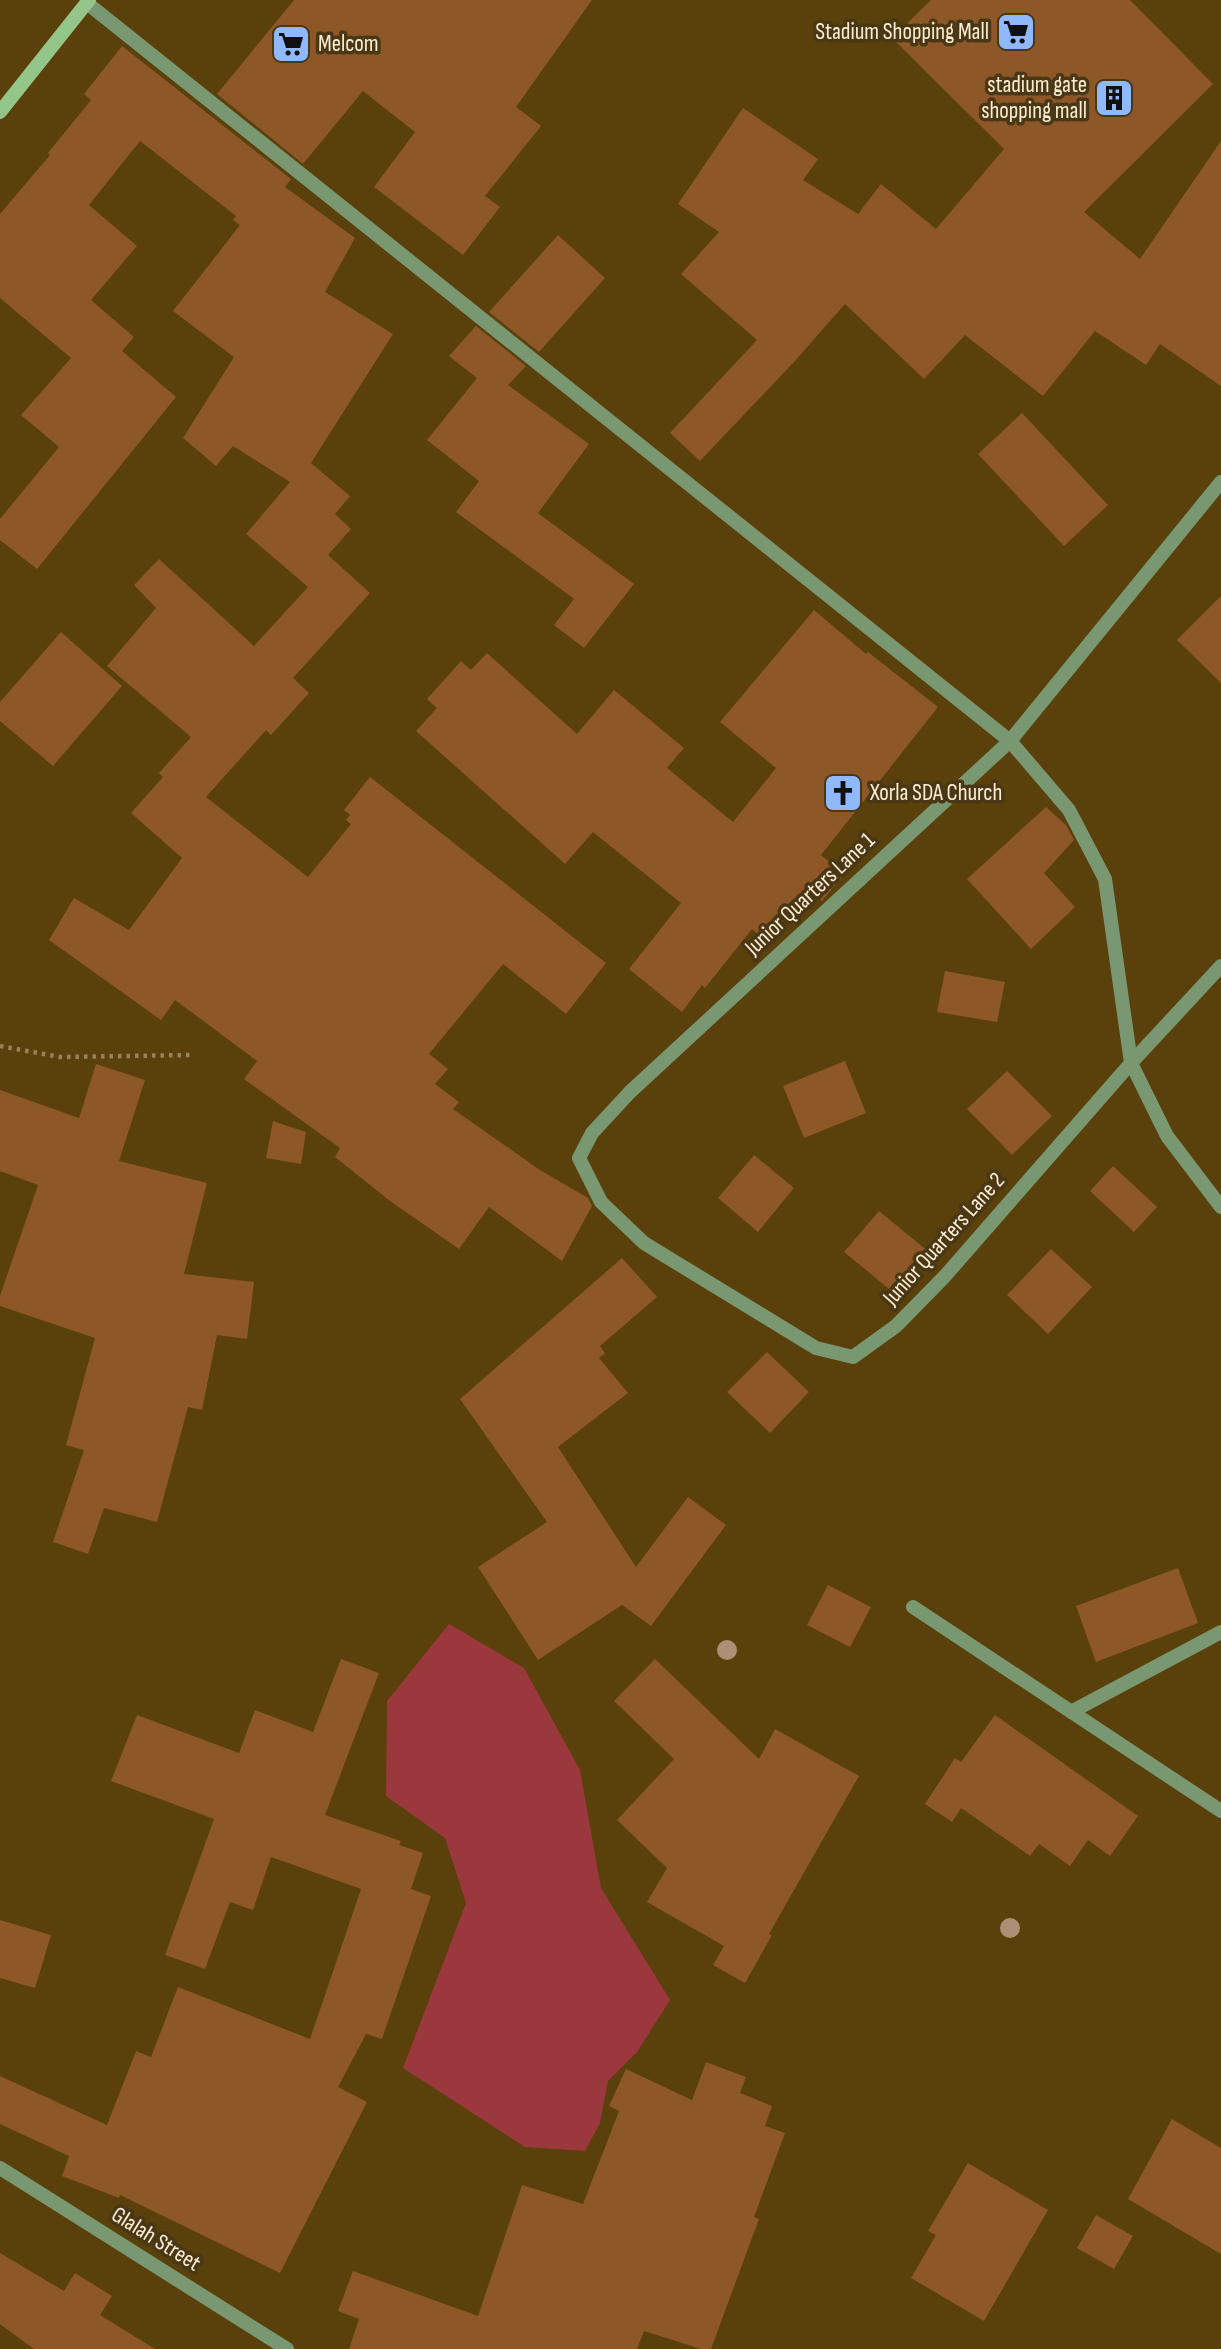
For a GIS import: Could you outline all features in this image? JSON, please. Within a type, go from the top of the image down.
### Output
[{"type":"main road","points":[[0,112],[88,1]]},
{"type":"street","points":[[88,1],[1010,741],[1069,810],[1105,879],[1131,1063],[1167,1136],[1221,1207]]},
{"type":"street","name":"Junior Quarters Lane 1","points":[[644,1243],[600,1202],[579,1158],[592,1133],[630,1091],[1010,741],[1221,482]]},
{"type":"street","name":"Junior Quarters Lane 2","points":[[644,1243],[816,1348],[853,1357],[896,1326],[945,1276],[1131,1063],[1221,966]]},
{"type":"street","points":[[913,1607],[1221,1811]]},
{"type":"street","points":[[1071,1712],[1221,1632]]},
{"type":"street","name":"Glalah Street","points":[[0,2168],[288,2349]]},
{"type":"path","points":[[0,1046],[60,1057],[193,1055]]},
{"type":"shaded area","points":[[449,1624],[524,1668],[580,1770],[601,1888],[670,2000],[637,2052],[608,2081],[600,2123],[585,2151],[525,2147],[403,2068],[466,1903],[445,1838],[386,1796],[387,1701]]},
{"type":"building","points":[[294,0],[592,0],[516,107],[541,126],[485,196],[500,207],[463,255],[374,187],[415,132],[363,91],[303,164],[217,94]]},
{"type":"building","points":[[931,0],[1130,0],[1213,84],[1084,212],[1140,259],[1221,141],[1221,386],[1160,344],[1146,365],[1095,331],[1043,396],[965,335],[924,379],[845,304],[700,461],[670,433],[757,340],[681,274],[719,232],[678,204],[743,108],[818,159],[803,180],[858,214],[881,184],[936,229],[1004,149],[892,38]]},
{"type":"building","points":[[122,46],[291,179],[285,187],[355,238],[325,292],[393,334],[311,463],[350,496],[335,514],[351,529],[328,555],[370,593],[293,678],[309,693],[271,735],[266,730],[206,797],[308,877],[351,824],[346,820],[350,815],[344,810],[370,777],[606,963],[566,1014],[503,964],[429,1054],[448,1069],[435,1084],[459,1102],[453,1109],[540,1170],[588,1198],[592,1206],[562,1261],[489,1207],[459,1249],[390,1201],[335,1157],[340,1148],[244,1079],[257,1061],[175,1000],[161,1020],[49,940],[74,898],[129,930],[182,858],[131,813],[163,777],[159,773],[191,737],[107,666],[156,608],[134,585],[159,559],[254,646],[308,587],[246,534],[290,482],[233,446],[216,466],[183,438],[234,357],[173,311],[240,225],[233,220],[236,216],[140,141],[89,205],[137,246],[91,300],[134,337],[122,351],[176,397],[37,569],[0,540],[0,519],[59,447],[21,415],[71,358],[0,298],[0,214],[50,155],[48,153],[91,100],[84,94]]},
{"type":"building","points":[[558,235],[605,278],[539,352],[489,312]]},
{"type":"building","points":[[476,326],[526,366],[508,385],[589,444],[538,513],[634,584],[584,648],[554,625],[574,599],[456,512],[479,481],[427,440],[477,378],[449,356]]},
{"type":"building","points":[[1022,413],[1108,505],[1064,546],[978,454]]},
{"type":"building","points":[[1221,596],[1221,683],[1177,640]]},
{"type":"building","points":[[814,610],[866,654],[868,652],[938,707],[821,855],[844,874],[822,901],[811,892],[764,940],[752,929],[705,988],[702,985],[682,1012],[629,969],[681,903],[593,832],[565,864],[416,731],[437,708],[427,699],[461,661],[471,670],[487,653],[577,734],[614,690],[684,748],[667,768],[733,822],[776,768],[720,722]]},
{"type":"building","points":[[61,632],[122,686],[53,766],[0,721],[0,702]]},
{"type":"building","points":[[1046,807],[1066,825],[1074,840],[1044,873],[1075,907],[1031,949],[967,879]]},
{"type":"building","points":[[945,971],[1005,982],[997,1022],[937,1012]]},
{"type":"building","points":[[845,1061],[866,1113],[804,1138],[783,1086]]},
{"type":"building","points":[[96,1064],[145,1080],[119,1161],[207,1183],[184,1274],[254,1282],[247,1339],[217,1335],[202,1410],[188,1407],[157,1522],[104,1508],[88,1554],[53,1542],[84,1450],[66,1445],[95,1338],[0,1306],[0,1296],[38,1185],[0,1171],[0,1090],[79,1118]]},
{"type":"building","points":[[1007,1071],[1052,1116],[1012,1155],[967,1109]]},
{"type":"building","points":[[273,1121],[306,1132],[301,1164],[266,1158]]},
{"type":"building","points":[[754,1155],[794,1188],[758,1232],[718,1198]]},
{"type":"building","points":[[1113,1166],[1157,1207],[1134,1232],[1090,1191]]},
{"type":"building","points":[[879,1211],[929,1252],[894,1293],[844,1252]]},
{"type":"building","points":[[1051,1249],[1092,1287],[1048,1334],[1007,1295]]},
{"type":"building","points":[[622,1258],[657,1297],[600,1346],[605,1353],[599,1358],[628,1393],[558,1447],[636,1567],[688,1497],[726,1525],[651,1626],[622,1605],[538,1660],[478,1567],[547,1522],[460,1399]]},
{"type":"building","points":[[767,1352],[809,1392],[770,1433],[727,1392]]},
{"type":"building","points":[[1178,1568],[1198,1623],[1096,1662],[1076,1606]]},
{"type":"building","points":[[828,1585],[871,1607],[850,1647],[807,1625]]},
{"type":"building","points":[[341,1659],[379,1673],[325,1815],[401,1841],[399,1845],[423,1853],[411,1889],[431,1896],[382,2039],[366,2034],[338,2087],[367,2102],[280,2273],[120,2195],[119,2198],[62,2176],[69,2156],[0,2124],[0,2076],[107,2125],[136,2051],[151,2057],[178,1987],[310,2039],[361,1889],[271,1857],[253,1910],[230,1902],[205,1969],[165,1955],[214,1819],[111,1781],[137,1715],[239,1753],[255,1710],[313,1732]]},
{"type":"building","points":[[655,1659],[759,1759],[775,1729],[859,1776],[769,1934],[772,1935],[745,1983],[713,1965],[724,1946],[647,1902],[667,1868],[617,1820],[674,1759],[614,1701]]},
{"type":"building","points":[[995,1715],[1138,1816],[1110,1856],[1088,1840],[1070,1866],[1039,1844],[1030,1856],[961,1808],[952,1822],[925,1804],[955,1758],[961,1762]]},
{"type":"building","points":[[0,1920],[51,1935],[35,1988],[0,1978]]},
{"type":"building","points":[[706,2062],[746,2077],[740,2093],[772,2106],[765,2126],[785,2133],[754,2217],[759,2219],[711,2349],[701,2349],[644,2331],[637,2349],[349,2349],[359,2319],[338,2311],[353,2271],[478,2316],[522,2185],[583,2204],[619,2111],[609,2106],[626,2069],[692,2100]]},
{"type":"building","points":[[1172,2119],[1221,2148],[1221,2254],[1128,2199]]},
{"type":"building","points":[[968,2163],[1048,2210],[984,2321],[911,2278],[936,2235],[928,2231]]},
{"type":"building","points":[[1096,2215],[1133,2236],[1114,2269],[1077,2248]]},
{"type":"building","points":[[0,2253],[64,2291],[75,2273],[112,2296],[100,2315],[155,2349],[34,2349],[0,2324]]},
{"type":"place","name":"Stadium Shopping Mall","points":[[1016,32]]},
{"type":"place","name":"Melcom","points":[[291,44]]},
{"type":"place","name":"stadium gate shopping mall","points":[[1114,98]]},
{"type":"place","name":"Xorla SDA Church","points":[[843,793]]}]
